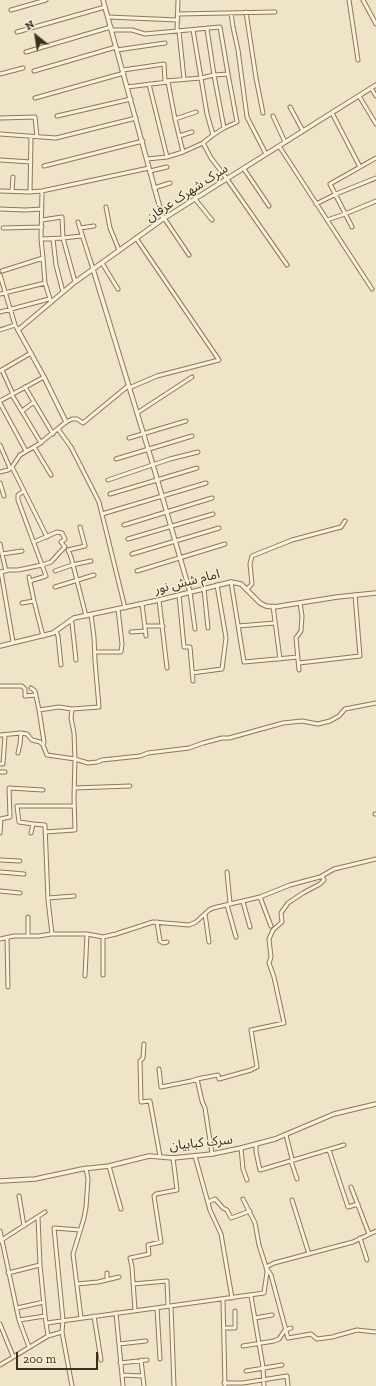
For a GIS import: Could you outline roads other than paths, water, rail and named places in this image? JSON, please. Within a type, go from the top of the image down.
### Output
[{"type":"street","points":[[10,10],[46,0]]},
{"type":"street","points":[[103,0],[143,141],[154,188],[164,218],[189,255]]},
{"type":"street","points":[[178,0],[178,31],[184,79]]},
{"type":"street","points":[[349,0],[358,60]]},
{"type":"street","points":[[362,0],[376,24]]},
{"type":"street","points":[[17,32],[105,7]]},
{"type":"street","points":[[246,12],[256,78],[263,112]]},
{"type":"street","points":[[178,14],[275,12]]},
{"type":"street","points":[[231,13],[238,50],[247,117],[266,154]]},
{"type":"street","points":[[108,17],[178,20]]},
{"type":"street","points":[[26,52],[111,28],[132,30],[145,34],[220,27],[236,122],[224,128],[202,143],[183,152],[167,157],[147,159]]},
{"type":"street","points":[[207,29],[224,128]]},
{"type":"street","points":[[193,30],[207,114],[213,135]]},
{"type":"street","points":[[34,70],[117,49],[165,43]]},
{"type":"street","points":[[35,98],[123,72],[164,64],[166,81],[168,82],[183,152]]},
{"type":"street","points":[[0,74],[23,68]]},
{"type":"street","points":[[128,87],[228,74]]},
{"type":"street","points":[[149,84],[167,157]]},
{"type":"street","name":"سرک شهرک عرفان","points":[[18,330],[50,301],[164,218],[376,85]]},
{"type":"street","points":[[371,88],[376,96]]},
{"type":"street","points":[[359,96],[376,124]]},
{"type":"street","points":[[57,116],[131,98]]},
{"type":"street","points":[[290,107],[303,131]]},
{"type":"street","points":[[175,120],[196,112]]},
{"type":"street","points":[[332,113],[360,167]]},
{"type":"street","points":[[273,116],[285,142]]},
{"type":"street","points":[[1,118],[35,117],[38,137]]},
{"type":"street","points":[[0,134],[56,138],[136,118]]},
{"type":"street","points":[[179,136],[192,132]]},
{"type":"street","points":[[30,192],[32,136]]},
{"type":"street","points":[[44,166],[143,141]]},
{"type":"street","points":[[202,143],[287,265]]},
{"type":"street","points":[[279,146],[372,289]]},
{"type":"street","points":[[352,227],[330,184],[376,158]]},
{"type":"street","points":[[0,160],[31,162]]},
{"type":"street","points":[[0,191],[42,191],[167,167]]},
{"type":"street","points":[[244,169],[269,206]]},
{"type":"street","points":[[12,191],[13,177]]},
{"type":"street","points":[[316,204],[336,194],[376,178]]},
{"type":"street","points":[[154,188],[170,183]]},
{"type":"street","points":[[0,312],[50,301],[45,283],[41,239],[42,191]]},
{"type":"street","points":[[195,199],[212,220]]},
{"type":"street","points":[[327,220],[346,214],[376,201]]},
{"type":"street","points":[[106,207],[110,228],[119,250]]},
{"type":"street","points":[[0,208],[42,208]]},
{"type":"street","points":[[42,220],[62,218],[63,238],[75,282]]},
{"type":"street","points":[[78,222],[81,236],[93,269],[181,557],[190,592],[195,629]]},
{"type":"street","points":[[80,228],[94,226]]},
{"type":"street","points":[[3,228],[42,228]]},
{"type":"street","points":[[41,239],[81,236]]},
{"type":"street","points":[[0,472],[11,468],[20,455],[41,443],[66,422],[72,419],[77,419],[83,423],[128,387],[157,376],[219,360],[136,238]]},
{"type":"street","points":[[53,239],[56,265],[63,292]]},
{"type":"street","points":[[43,258],[1,270],[0,275],[15,325],[44,377],[66,422]]},
{"type":"street","points":[[102,263],[118,289]]},
{"type":"street","points":[[0,294],[45,283]]},
{"type":"street","points":[[0,330],[15,325]]},
{"type":"street","points":[[30,353],[1,370],[12,392],[12,395],[41,443]]},
{"type":"street","points":[[26,451],[0,402],[44,377]]},
{"type":"street","points":[[136,413],[192,377]]},
{"type":"street","points":[[25,387],[53,434]]},
{"type":"street","points":[[22,411],[34,402]]},
{"type":"street","points":[[129,438],[186,421]]},
{"type":"street","points":[[58,429],[71,447],[99,502],[125,608]]},
{"type":"street","points":[[116,459],[192,436]]},
{"type":"street","points":[[0,445],[47,537]]},
{"type":"street","points":[[34,447],[51,475]]},
{"type":"street","points":[[108,480],[198,452]]},
{"type":"street","points":[[110,494],[197,468]]},
{"type":"street","points":[[102,514],[206,482]]},
{"type":"street","points":[[0,483],[4,496]]},
{"type":"street","points":[[24,492],[18,495],[18,500],[46,576],[30,579],[43,636]]},
{"type":"street","points":[[124,525],[212,498]]},
{"type":"street","points":[[128,539],[213,514]]},
{"type":"street","points":[[247,589],[252,584],[250,564],[252,556],[292,540],[341,527],[345,521]]},
{"type":"street","points":[[80,527],[85,546],[68,550],[86,616]]},
{"type":"street","points":[[132,554],[219,528]]},
{"type":"street","points":[[13,642],[1,572],[18,570],[51,562],[64,547],[61,542],[66,539],[62,533],[57,532],[34,542]]},
{"type":"street","points":[[0,544],[6,571]]},
{"type":"street","points":[[137,571],[225,544]]},
{"type":"street","points":[[2,554],[22,551]]},
{"type":"street","points":[[55,571],[72,565],[91,561]]},
{"type":"street","points":[[55,587],[94,575]]},
{"type":"street","points":[[231,582],[244,662],[298,657]]},
{"type":"street","name":"امام شش نور","points":[[0,646],[43,636],[56,631],[74,618],[125,608],[231,582],[240,584],[247,589],[260,604],[266,606],[376,593]]},
{"type":"street","points":[[192,672],[222,669],[226,638],[217,585]]},
{"type":"street","points":[[204,588],[208,628]]},
{"type":"street","points":[[179,595],[184,648],[190,647],[193,682]]},
{"type":"street","points":[[299,663],[360,656],[356,595]]},
{"type":"street","points":[[159,600],[167,668]]},
{"type":"street","points":[[22,603],[34,601]]},
{"type":"street","points":[[299,670],[296,638],[301,631],[302,616],[300,603]]},
{"type":"street","points":[[142,604],[146,636]]},
{"type":"street","points":[[273,606],[280,658]]},
{"type":"street","points":[[95,652],[121,652],[122,644],[118,609]]},
{"type":"street","points":[[39,710],[99,706],[91,615]]},
{"type":"street","points":[[70,621],[72,623],[76,660]]},
{"type":"street","points":[[238,626],[275,623]]},
{"type":"street","points":[[145,626],[163,626]]},
{"type":"street","points":[[56,631],[58,636],[61,665]]},
{"type":"street","points":[[131,632],[146,631]]},
{"type":"street","points":[[0,686],[22,686],[25,689],[25,696],[36,695]]},
{"type":"street","points":[[31,688],[35,691],[36,695],[44,742],[43,745],[46,755],[75,759],[88,763],[189,748],[203,743],[222,738],[229,738],[283,723],[302,721],[318,724],[339,716],[345,709],[376,703]]},
{"type":"street","points":[[45,832],[75,830],[75,759],[74,733],[71,718],[72,709]]},
{"type":"street","points":[[0,735],[21,733],[27,734],[32,740],[40,742],[43,745]]},
{"type":"street","points":[[18,753],[21,733]]},
{"type":"street","points":[[0,764],[3,764],[5,735]]},
{"type":"street","points":[[0,772],[5,772]]},
{"type":"street","points":[[74,788],[130,786]]},
{"type":"street","points":[[0,833],[1,819],[10,816],[9,788],[43,790]]},
{"type":"street","points":[[52,934],[48,898],[44,824],[19,822],[18,806],[74,806]]},
{"type":"street","points":[[31,833],[33,824]]},
{"type":"street","points":[[0,939],[14,936],[52,934],[87,934],[103,937],[157,922],[188,925],[196,922],[213,908],[260,897],[290,885],[322,876],[334,869],[376,859]]},
{"type":"street","points":[[0,860],[20,861]]},
{"type":"street","points":[[0,872],[24,874]]},
{"type":"street","points":[[227,872],[229,904],[236,937]]},
{"type":"street","points":[[159,1070],[161,1086],[218,1075],[219,1079],[257,1067],[251,1030],[284,1023],[274,977],[269,963],[271,957],[269,939],[273,930],[282,922],[281,912],[288,903],[320,884],[324,880],[322,876]]},
{"type":"street","points":[[0,891],[20,893]]},
{"type":"street","points":[[48,898],[74,896]]},
{"type":"street","points":[[260,897],[271,926]]},
{"type":"street","points":[[243,902],[250,927]]},
{"type":"street","points":[[205,914],[209,942]]},
{"type":"street","points":[[28,916],[28,936]]},
{"type":"street","points":[[157,922],[160,941],[164,943],[167,942]]},
{"type":"street","points":[[85,976],[87,934]]},
{"type":"street","points":[[102,975],[103,937]]},
{"type":"street","points":[[7,938],[8,987]]},
{"type":"street","points":[[144,1044],[143,1058],[140,1061],[141,1102],[150,1101],[160,1156]]},
{"type":"street","points":[[197,1079],[205,1108],[212,1154]]},
{"type":"street","name":"سرک کبابیان","points":[[0,1181],[35,1179],[86,1168],[109,1166],[149,1156],[173,1158],[195,1156],[256,1145],[286,1135],[334,1114],[376,1104]]},
{"type":"street","points":[[286,1135],[292,1159],[291,1161],[297,1179]]},
{"type":"street","points":[[256,1145],[260,1170],[344,1146]]},
{"type":"street","points":[[241,1148],[243,1169],[247,1180]]},
{"type":"street","points":[[329,1150],[348,1207],[358,1204]]},
{"type":"street","points":[[195,1156],[210,1210],[221,1234],[232,1298]]},
{"type":"street","points":[[135,1310],[134,1284],[130,1258],[149,1254],[148,1245],[161,1242],[154,1196],[156,1194],[178,1190],[173,1158]]},
{"type":"street","points":[[109,1166],[121,1209]]},
{"type":"street","points":[[81,1318],[73,1254],[86,1207],[88,1179],[86,1168]]},
{"type":"street","points":[[351,1187],[369,1234]]},
{"type":"street","points":[[19,1196],[24,1226]]},
{"type":"street","points":[[47,1323],[135,1310],[264,1294],[267,1272],[266,1267],[259,1245],[255,1223],[243,1199]]},
{"type":"street","points":[[208,1202],[215,1200],[227,1210],[231,1218],[250,1211]]},
{"type":"street","points":[[292,1200],[309,1254]]},
{"type":"street","points":[[1,1240],[45,1212]]},
{"type":"street","points":[[38,1217],[40,1265],[48,1336]]},
{"type":"street","points":[[72,1386],[62,1332],[63,1320],[54,1228],[80,1230]]},
{"type":"street","points":[[0,1231],[19,1320],[29,1347]]},
{"type":"street","points":[[266,1267],[274,1263],[353,1242],[376,1231]]},
{"type":"street","points":[[360,1238],[367,1260]]},
{"type":"street","points":[[8,1273],[40,1265]]},
{"type":"street","points":[[266,1267],[271,1275],[288,1338],[311,1334],[317,1339],[332,1337],[357,1330],[376,1332]]},
{"type":"street","points":[[107,1272],[107,1280]]},
{"type":"street","points":[[77,1284],[119,1277]]},
{"type":"street","points":[[134,1284],[167,1281],[170,1306],[174,1386]]},
{"type":"street","points":[[251,1296],[264,1386]]},
{"type":"street","points":[[223,1300],[225,1385],[287,1376],[288,1386]]},
{"type":"street","points":[[17,1308],[44,1302]]},
{"type":"street","points":[[157,1308],[160,1359]]},
{"type":"street","points":[[224,1328],[234,1328],[236,1311]]},
{"type":"street","points":[[116,1313],[123,1386]]},
{"type":"street","points":[[254,1318],[272,1315]]},
{"type":"street","points":[[19,1320],[45,1316]]},
{"type":"street","points":[[94,1316],[101,1360]]},
{"type":"street","points":[[0,1324],[13,1356]]},
{"type":"street","points":[[243,1346],[279,1339],[285,1330],[291,1328]]},
{"type":"street","points":[[0,1365],[48,1336],[62,1332]]},
{"type":"street","points":[[119,1344],[146,1341]]},
{"type":"street","points":[[141,1360],[144,1386]]},
{"type":"street","points":[[120,1363],[148,1360]]},
{"type":"street","points":[[246,1371],[282,1365]]},
{"type":"street","points":[[122,1375],[143,1376]]}]
